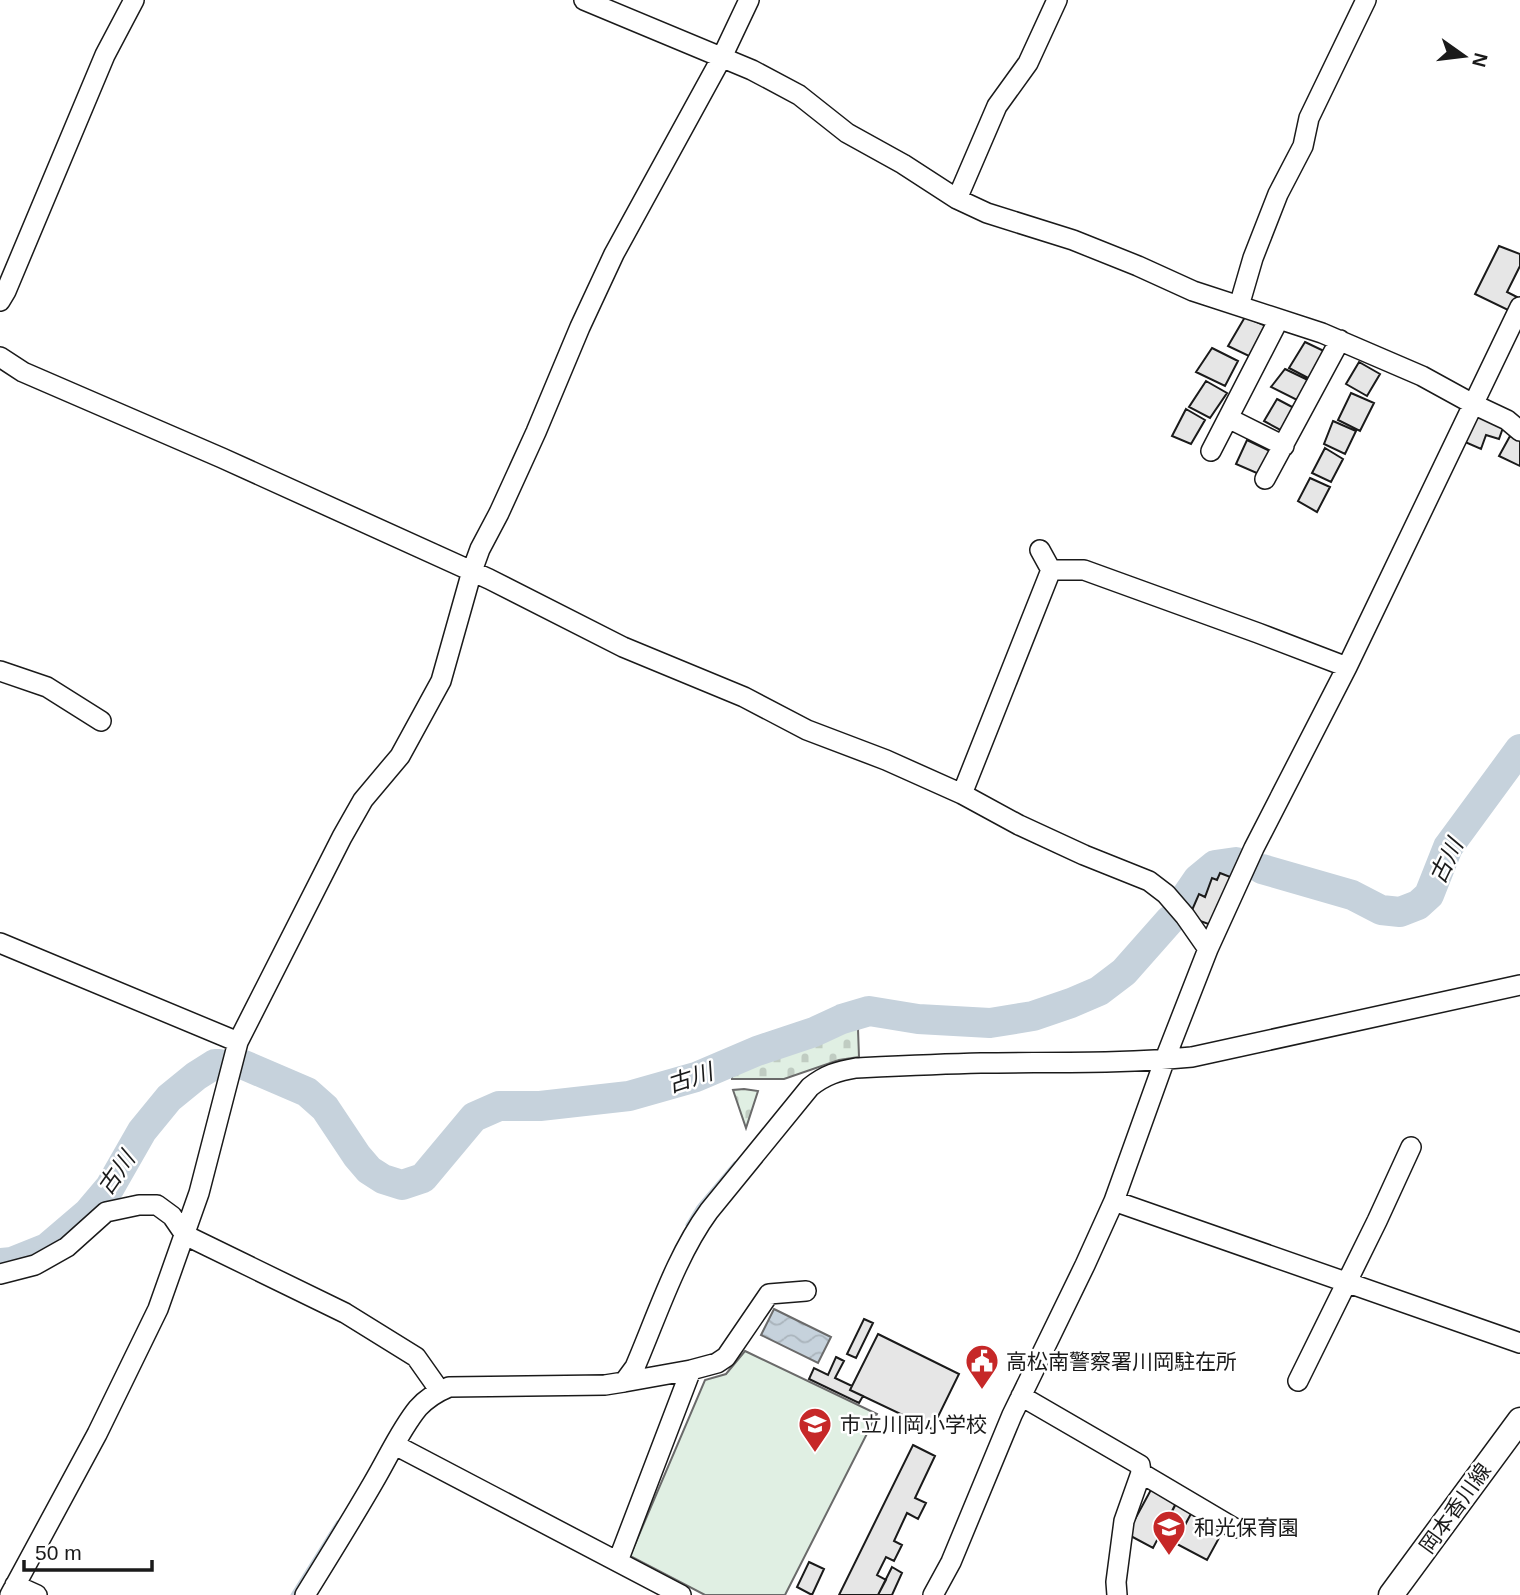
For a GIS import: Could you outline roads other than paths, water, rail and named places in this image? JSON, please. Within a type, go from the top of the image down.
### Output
[{"type":"main road","name":"岡本香川線","points":[[1391,1595],[1520,1420]]},
{"type":"street","points":[[0,302],[105,55],[134,0]]},
{"type":"street","points":[[584,0],[752,70],[799,95],[846,133],[904,164],[957,199],[987,213],[1073,240],[1193,290],[1340,340],[1422,376],[1507,420],[1520,431]]},
{"type":"street","points":[[37,1595],[8,1592],[97,1434],[158,1309],[199,1193],[238,1042],[363,800],[400,756],[440,681],[480,549],[537,432],[580,327],[614,254],[722,57],[749,0]]},
{"type":"street","points":[[957,199],[997,106],[1028,63],[1058,0]]},
{"type":"street","points":[[1239,306],[1253,258],[1278,194],[1303,146],[1309,118],[1366,0]]},
{"type":"street","points":[[933,1595],[951,1562],[1021,1396],[1114,1201],[1208,949],[1254,848],[1347,667],[1520,307]]},
{"type":"street","points":[[1211,451],[1279,319]]},
{"type":"street","points":[[1265,480],[1340,340]]},
{"type":"street","points":[[0,357],[23,372],[472,571],[623,647],[744,697],[807,730],[886,760],[962,794],[1019,825],[1084,855],[1149,881],[1166,894],[1208,949]]},
{"type":"street","points":[[1228,418],[1283,446]]},
{"type":"street","points":[[1040,550],[1051,570]]},
{"type":"street","points":[[962,794],[1051,570]]},
{"type":"street","points":[[1051,570],[1084,570],[1347,667]]},
{"type":"street","points":[[0,671],[47,687],[101,721]]},
{"type":"street","points":[[0,943],[238,1042]]},
{"type":"street","points":[[624,1382],[635,1367],[696,1229],[810,1087],[823,1077],[856,1068],[1192,1057],[1520,985]]},
{"type":"street","points":[[1298,1381],[1411,1147]]},
{"type":"street","points":[[1114,1201],[1520,1343]]},
{"type":"street","points":[[0,1274],[35,1265],[67,1247],[106,1212],[139,1205],[157,1205],[172,1216],[185,1234],[345,1313],[416,1357],[440,1391]]},
{"type":"street","points":[[306,1595],[418,1409],[440,1391],[449,1387],[605,1385],[717,1363],[726,1357],[769,1294],[806,1291]]},
{"type":"street","points":[[618,1561],[691,1370]]},
{"type":"street","points":[[1021,1396],[1140,1465],[1140,1473],[1124,1521],[1116,1582],[1117,1595]]},
{"type":"street","points":[[395,1445],[681,1595]]},
{"type":"street","points":[[1140,1473],[1234,1528]]},
{"type":"water","points":[[774,1309],[831,1337],[818,1363],[761,1335]]},
{"type":"waterway","name":"古川","points":[[1262,869],[1352,895],[1381,910],[1400,912],[1418,905],[1429,895],[1448,847],[1520,749]]},
{"type":"waterway","name":"古川","points":[[1187,895],[1198,879],[1215,865],[1236,862]]},
{"type":"waterway","name":"古川","points":[[244,1065],[307,1092],[325,1108],[369,1170],[383,1179],[402,1185],[423,1178],[474,1117],[499,1106],[540,1106],[629,1096],[696,1077],[757,1051],[869,1011],[918,1019],[990,1023],[1033,1016],[1071,1003],[1099,991],[1124,972],[1170,920]]},
{"type":"waterway","name":"古川","points":[[0,1263],[12,1262],[47,1248],[88,1213],[110,1187],[142,1131],[169,1098],[196,1076],[219,1064]]},
{"type":"waterway","points":[[688,1225],[699,1207],[735,1164]]},
{"type":"waterway","points":[[293,1595],[338,1523]]},
{"type":"place","name":"高松南警察署川岡駐在所","points":[[982,1391]]},
{"type":"place","name":"市立川岡小学校","points":[[815,1454]]},
{"type":"place","name":"和光保育園","points":[[1169,1557]]}]
